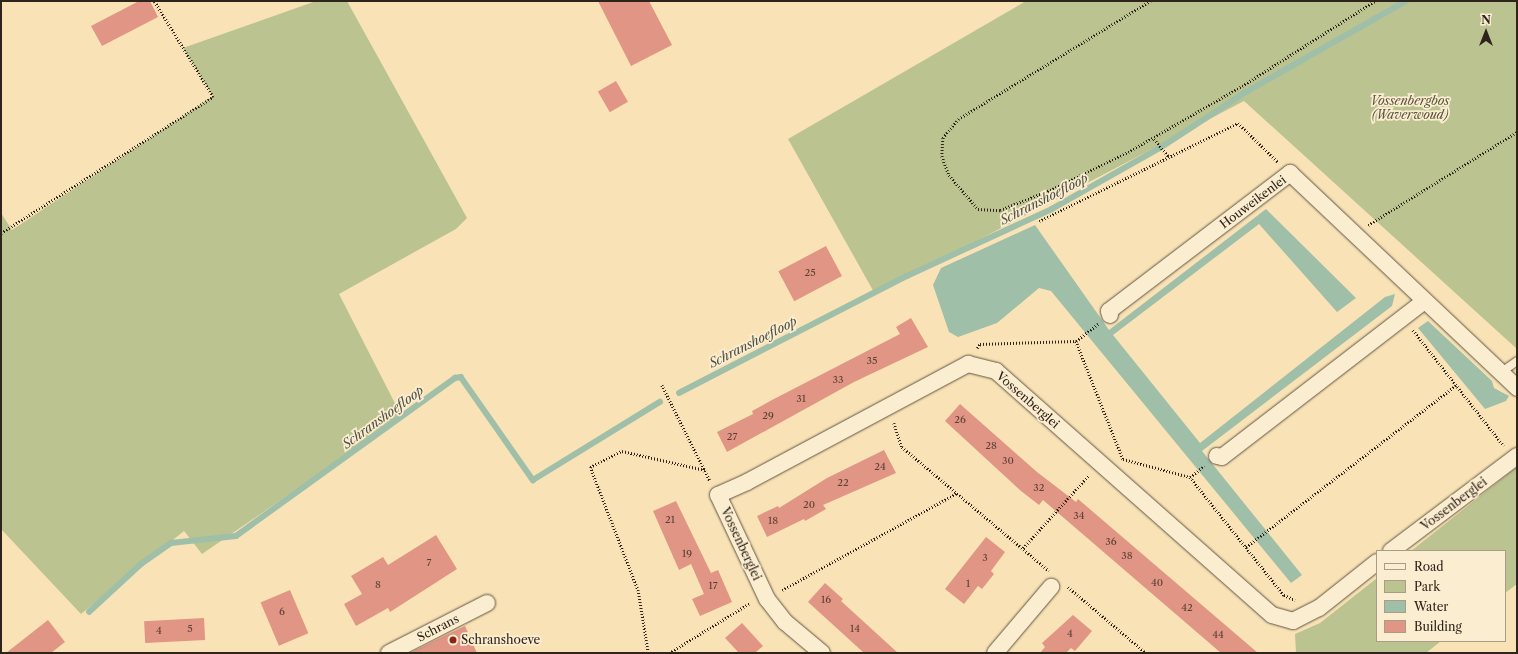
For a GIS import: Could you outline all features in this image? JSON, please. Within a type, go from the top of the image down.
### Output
[{"type":"street","name":"Houweikenlei","points":[[1110,315],[1109,311],[1290,174],[1423,302],[1517,388]]},
{"type":"street","points":[[1217,456],[1222,457],[1423,302]]},
{"type":"street","name":"Vossenberglei","points":[[822,653],[785,622],[767,599],[718,495],[747,482],[968,364],[996,371],[1272,615],[1293,621],[1319,608],[1376,563]]},
{"type":"street","name":"Vossenberglei","points":[[1392,550],[1516,457]]},
{"type":"street","points":[[995,653],[1056,582]]},
{"type":"street","name":"Schrans","points":[[389,653],[487,603]]},
{"type":"lane","points":[[1500,373],[1517,361]]},
{"type":"path","points":[[1,232],[213,97],[154,1]]},
{"type":"path","points":[[1151,1],[959,119],[943,138],[942,156],[949,175],[978,209],[1000,210],[1050,190],[1154,139],[1375,1]]},
{"type":"path","points":[[1039,221],[1238,123],[1290,174]]},
{"type":"path","points":[[1355,236],[1372,221],[1517,132]]},
{"type":"path","points":[[1154,139],[1169,157]]},
{"type":"path","points":[[968,364],[980,344],[1076,342],[1110,315]]},
{"type":"path","points":[[1404,317],[1456,386],[1516,457]]},
{"type":"path","points":[[1076,342],[1123,459],[1190,477],[1284,595],[1297,601],[1303,616]]},
{"type":"path","points":[[662,385],[718,495]]},
{"type":"path","points":[[1246,547],[1456,386]]},
{"type":"path","points":[[888,406],[902,446],[1022,548],[1056,582],[1146,653]]},
{"type":"path","points":[[648,653],[638,591],[590,467],[622,451],[705,470]]},
{"type":"path","points":[[1022,548],[1100,462]]},
{"type":"path","points":[[669,653],[750,603],[767,599],[957,493]]},
{"type":"green space","points":[[316,1],[347,1],[467,218],[456,229],[339,294],[402,417],[202,554],[184,531],[81,614],[1,529],[1,213],[12,230],[213,96],[183,48]]},
{"type":"green space","name":"Vossenbergbos (Waverwoud)","points":[[1026,1],[1517,1],[1517,349],[1244,101],[875,294],[788,139]]},
{"type":"green space","points":[[1517,467],[1517,584],[1506,592],[1506,550],[1412,550]]},
{"type":"green space","points":[[1376,579],[1376,642],[1440,642],[1426,653],[1296,653],[1295,634],[1320,623]]},
{"type":"water","points":[[1266,209],[1356,298],[1337,312],[1259,224],[1113,335],[1200,443],[1385,297],[1395,294],[1392,306],[1202,451],[1302,575],[1291,583],[1051,291],[1039,288],[997,323],[958,337],[949,332],[933,285],[941,268],[1035,225],[1109,330]]},
{"type":"water","points":[[1428,321],[1492,381],[1494,388],[1509,396],[1506,401],[1485,409],[1418,328]]},
{"type":"building","points":[[139,1],[150,1],[158,17],[102,46],[91,26]]},
{"type":"building","points":[[598,1],[649,1],[672,45],[631,66]]},
{"type":"building","points":[[616,81],[628,102],[610,112],[598,92]]},
{"type":"building","points":[[826,246],[842,276],[794,301],[778,271]]},
{"type":"building","points":[[911,318],[928,347],[854,382],[727,452],[717,432],[753,414],[752,411],[772,400],[900,334],[896,327]]},
{"type":"building","points":[[960,404],[1037,472],[1076,502],[1078,499],[1258,653],[1221,653],[1043,500],[1039,505],[1021,491],[945,421]]},
{"type":"building","points":[[884,450],[896,473],[823,505],[826,509],[805,521],[804,519],[767,537],[757,516],[778,506],[779,508],[827,478]]},
{"type":"building","points":[[676,501],[711,573],[718,570],[732,602],[700,616],[692,599],[704,594],[691,564],[679,570],[653,511]]},
{"type":"building","points":[[436,535],[457,569],[390,612],[388,608],[356,626],[344,604],[362,594],[351,576],[383,557],[388,565]]},
{"type":"building","points":[[986,537],[1005,552],[991,571],[994,574],[982,589],[978,586],[964,604],[945,589]]},
{"type":"building","points":[[825,583],[843,599],[841,601],[898,653],[864,653],[808,602]]},
{"type":"building","points":[[290,590],[308,633],[279,646],[261,603]]},
{"type":"building","points":[[1073,615],[1092,631],[1075,651],[1071,648],[1066,653],[1040,653],[1045,647],[1042,643]]},
{"type":"building","points":[[204,618],[205,640],[145,643],[144,621]]},
{"type":"building","points":[[48,620],[65,642],[51,653],[6,653]]},
{"type":"building","points":[[742,623],[763,646],[755,653],[739,653],[725,638]]},
{"type":"building","name":"Schranshoeve","points":[[465,626],[477,653],[410,653],[442,637]]},
{"type":"waterway","name":"Schranshoefloop","points":[[679,393],[907,276],[1052,209],[1160,148],[1246,92],[1406,1]]},
{"type":"waterway","name":"Schranshoefloop","points":[[89,612],[141,564],[171,543],[236,536],[455,378],[461,377],[533,480],[660,402]]},
{"type":"place","name":"Schranshoeve","points":[[453,640]]}]
